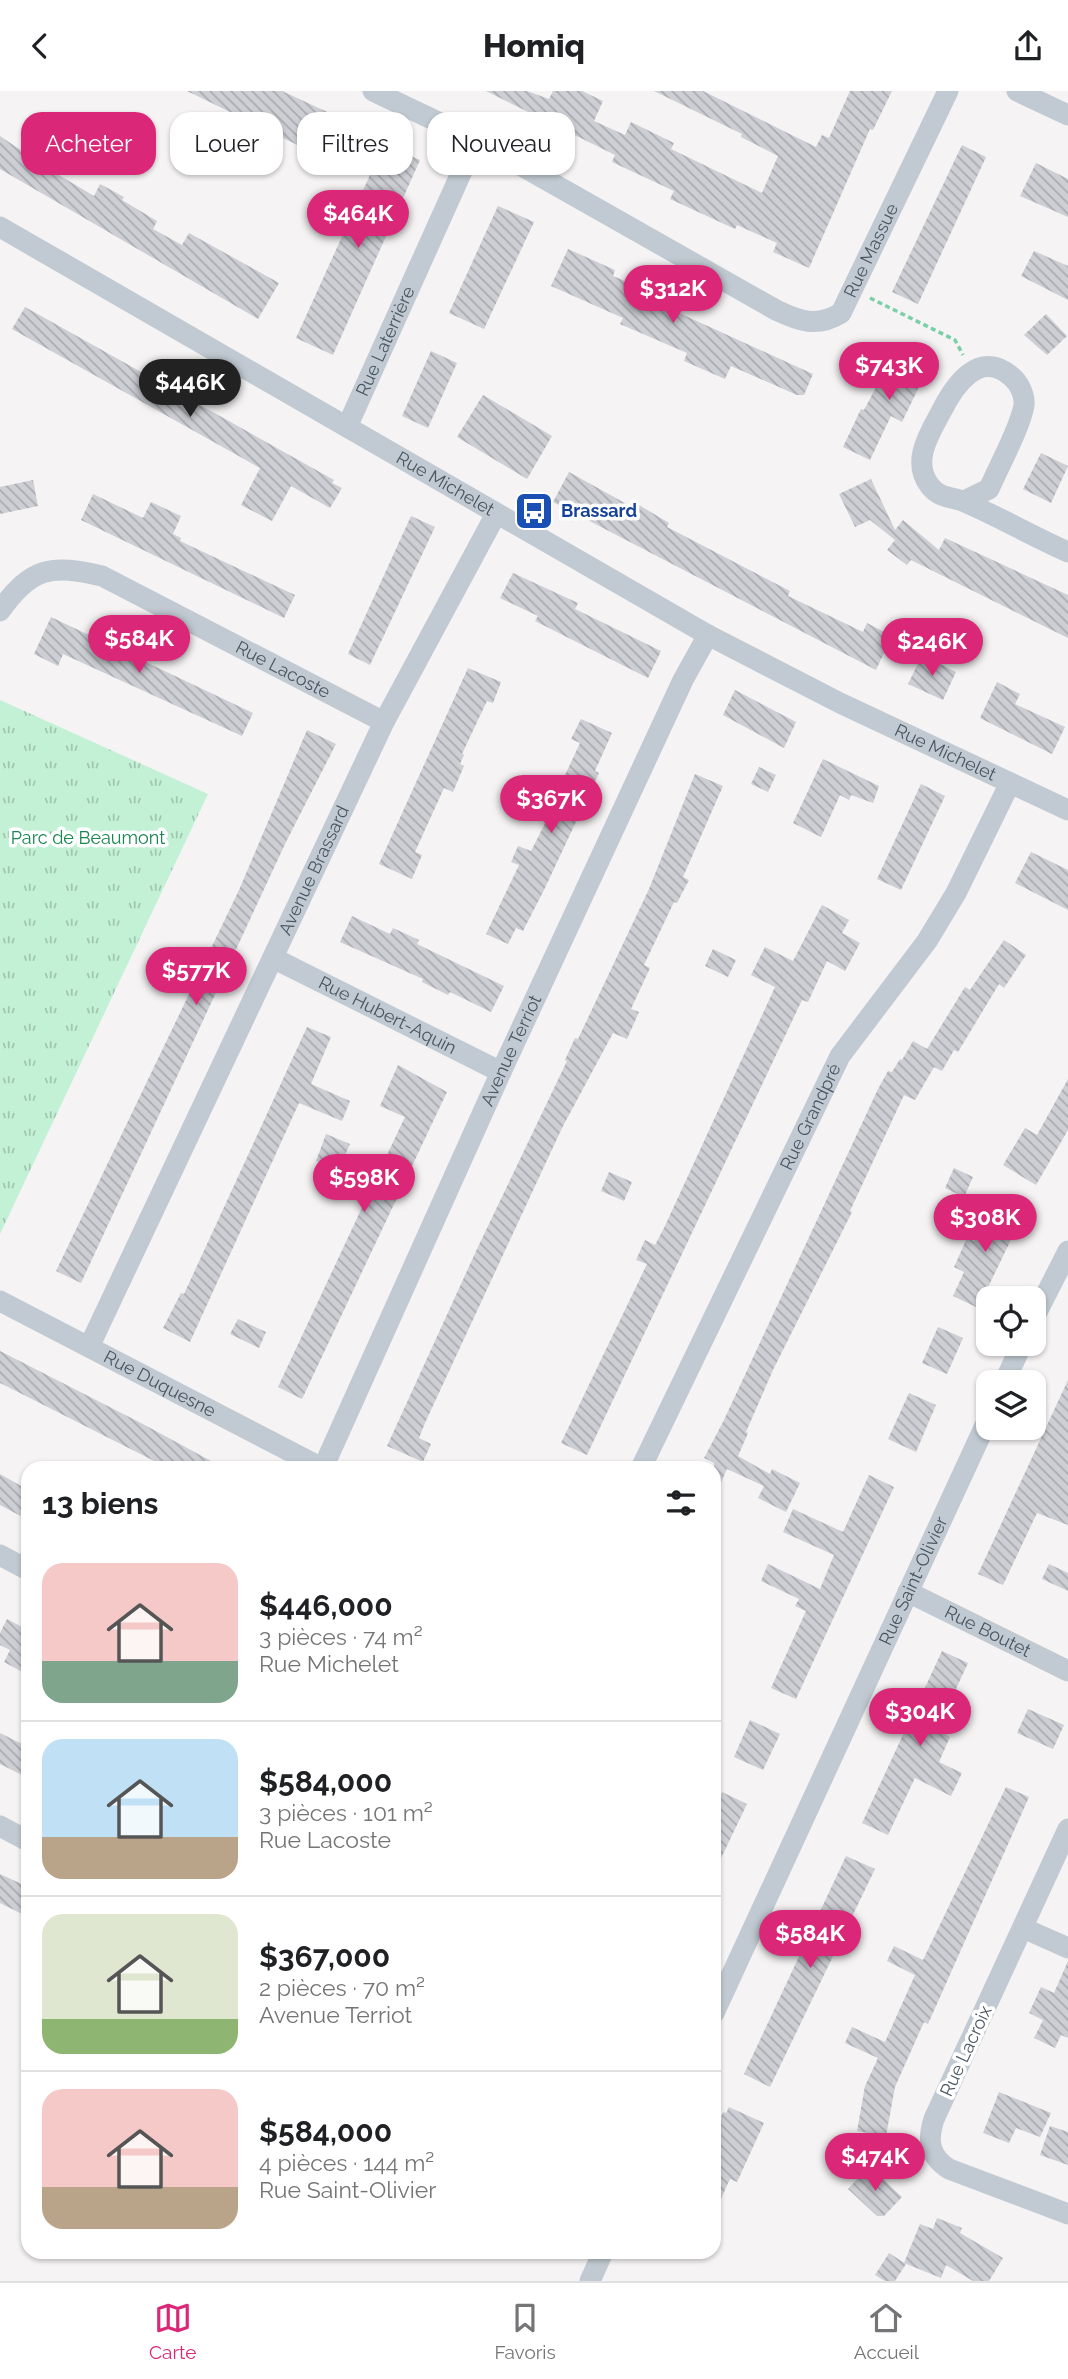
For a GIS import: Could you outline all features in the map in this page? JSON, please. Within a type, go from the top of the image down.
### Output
[{"type":"street","name":"Rue Massue","points":[[373,91],[427,116]]},
{"type":"street","name":"Rue Massue","points":[[540,175],[801,321],[820,323],[841,313],[948,91]]},
{"type":"street","points":[[1017,91],[1068,115]]},
{"type":"street","name":"Rue Laterrière","points":[[347,427],[461,175]]},
{"type":"street","name":"Rue Michelet","points":[[0,227],[708,635],[840,703],[1068,810]]},
{"type":"street","points":[[964,501],[989,489],[1024,403],[1018,384],[1009,375],[992,367],[971,371],[955,385],[925,441],[921,462],[923,472],[932,489],[943,497],[964,501],[1068,552]]},
{"type":"street","name":"Avenue Brassard","points":[[89,1347],[384,722],[496,515]]},
{"type":"street","name":"Rue Lacoste","points":[[0,611],[24,581],[42,573],[65,567],[102,576],[384,722]]},
{"type":"street","name":"Avenue Terriot","points":[[325,1461],[501,1072],[683,680],[708,635]]},
{"type":"street","name":"Rue Grandpré","points":[[643,1461],[840,1056],[926,941],[956,893],[1010,783]]},
{"type":"street","name":"Rue Hubert-Aquin","points":[[273,958],[501,1072]]},
{"type":"street","points":[[1046,1294],[1068,1251]]},
{"type":"street","name":"Rue Duquesne","points":[[0,1301],[309,1461]]},
{"type":"street","name":"Rue Saint-Olivier","points":[[721,1998],[978,1440]]},
{"type":"street","points":[[0,1555],[21,1566]]},
{"type":"street","name":"Rue Boutet","points":[[908,1593],[1068,1671]]},
{"type":"street","points":[[0,1826],[21,1837]]},
{"type":"street","name":"Rue Lacroix","points":[[1068,1829],[934,2119],[928,2138],[938,2162],[949,2169],[1068,2214]]},
{"type":"street","points":[[1023,1928],[1068,1948]]},
{"type":"street","points":[[590,2281],[600,2259]]},
{"type":"path","points":[[853,290],[955,340],[971,371]]},
{"type":"green space","name":"Parc de Beaumont","points":[[0,700],[208,794],[0,1234]]},
{"type":"building","points":[[187,91],[282,91],[327,112],[297,112],[297,145],[283,138],[283,112],[230,112]]},
{"type":"building","points":[[486,91],[527,91],[549,99],[553,91],[582,91],[603,101],[594,121],[625,135],[631,122],[674,143],[671,149],[762,193],[778,156],[741,137],[742,134],[654,91],[703,91],[816,147],[822,135],[829,138],[850,91],[892,91],[873,130],[870,129],[809,268],[773,252],[777,243],[737,225],[735,229],[670,199],[674,191],[612,162],[615,155],[575,135],[575,112],[528,112]]},
{"type":"building","points":[[0,136],[21,150],[21,175],[59,175],[94,196],[100,184],[124,197],[122,200],[157,221],[153,229],[182,245],[189,233],[279,283],[258,319],[0,169]]},
{"type":"building","points":[[962,145],[986,157],[918,304],[892,292]]},
{"type":"building","points":[[413,157],[420,160],[333,355],[296,338],[370,175],[413,175]]},
{"type":"building","points":[[1036,163],[1068,179],[1068,217],[1020,196]]},
{"type":"building","points":[[498,206],[534,222],[484,329],[449,313]]},
{"type":"building","points":[[568,249],[615,270],[613,276],[680,304],[677,312],[813,374],[804,395],[797,395],[731,366],[725,379],[684,361],[687,353],[620,324],[623,318],[551,286]]},
{"type":"building","points":[[1034,251],[1068,266],[1068,300],[1021,276]]},
{"type":"building","points":[[25,307],[334,480],[332,483],[342,488],[330,508],[291,486],[272,521],[241,505],[260,468],[12,329]]},
{"type":"building","points":[[1046,314],[1067,336],[1047,355],[1024,335]]},
{"type":"building","points":[[912,342],[935,354],[902,422],[891,416],[870,460],[843,447],[861,409],[864,410],[884,372],[894,377]]},
{"type":"building","points":[[431,351],[457,363],[428,428],[402,416]]},
{"type":"building","points":[[483,395],[552,436],[527,479],[457,437]]},
{"type":"building","points":[[1041,453],[1068,466],[1051,503],[1023,489]]},
{"type":"building","points":[[569,472],[632,507],[634,502],[669,523],[667,527],[790,591],[788,596],[863,632],[867,623],[892,636],[876,670],[553,502]]},
{"type":"building","points":[[871,479],[895,530],[903,520],[939,550],[945,538],[1068,595],[1068,638],[911,560],[907,565],[887,550],[895,540],[870,520],[855,527],[839,494]]},
{"type":"building","points":[[33,480],[38,506],[0,514],[0,487]]},
{"type":"building","points":[[93,494],[143,518],[151,502],[181,516],[173,534],[181,538],[180,541],[295,595],[284,618],[81,520]]},
{"type":"building","points":[[411,516],[435,527],[370,665],[348,654]]},
{"type":"building","points":[[513,573],[578,603],[575,609],[661,651],[648,678],[535,621],[538,616],[500,598]]},
{"type":"building","points":[[51,617],[253,713],[242,736],[63,654],[58,666],[34,654]]},
{"type":"building","points":[[922,655],[956,672],[943,700],[908,684]]},
{"type":"building","points":[[468,668],[501,682],[493,703],[487,701],[462,754],[464,755],[460,764],[464,766],[453,792],[444,788],[415,852],[422,855],[412,879],[379,864]]},
{"type":"building","points":[[997,682],[1020,694],[1015,704],[1065,727],[1052,754],[980,718]]},
{"type":"building","points":[[735,690],[796,722],[784,748],[723,715]]},
{"type":"building","points":[[581,719],[612,733],[595,771],[599,773],[544,890],[523,931],[516,928],[508,944],[486,934],[519,865],[511,862],[518,846],[531,851],[561,792],[558,790],[580,743],[571,739]]},
{"type":"building","points":[[307,730],[336,744],[286,842],[81,1283],[56,1271],[239,890]]},
{"type":"building","points":[[823,759],[879,786],[873,803],[851,795],[849,800],[840,795],[821,837],[793,823]]},
{"type":"building","points":[[759,767],[776,775],[768,792],[751,784]]},
{"type":"building","points":[[695,774],[723,786],[683,877],[689,880],[677,903],[674,902],[644,965],[650,968],[631,1009],[639,1012],[627,1039],[613,1033],[562,1128],[425,1423],[419,1438],[431,1444],[423,1461],[421,1461],[387,1446],[567,1061],[565,1060],[575,1038],[578,1039],[649,889]]},
{"type":"building","points":[[921,784],[945,796],[901,890],[877,879]]},
{"type":"building","points":[[1031,852],[1068,870],[1068,910],[1015,883]]},
{"type":"building","points":[[822,905],[849,920],[842,933],[860,943],[845,971],[827,961],[808,1002],[802,1000],[587,1455],[561,1443],[647,1264],[636,1260],[645,1240],[655,1245],[664,1228],[775,987],[751,975],[765,947],[793,961]]},
{"type":"building","points":[[352,916],[390,934],[393,928],[419,940],[417,944],[504,986],[491,1012],[450,992],[448,995],[422,982],[423,979],[340,942]]},
{"type":"building","points":[[1004,940],[1026,955],[1004,988],[999,984],[958,1052],[954,1050],[942,1071],[934,1067],[915,1100],[904,1095],[850,1211],[852,1212],[773,1370],[746,1432],[748,1433],[738,1456],[770,1474],[772,1469],[800,1483],[786,1512],[758,1498],[764,1486],[727,1469],[721,1483],[721,1461],[704,1458],[888,1071],[892,1072],[900,1059],[902,1060],[913,1041],[927,1049],[965,987],[970,990]]},
{"type":"building","points":[[713,949],[736,960],[728,977],[705,966]]},
{"type":"building","points":[[307,1027],[331,1037],[311,1084],[350,1101],[342,1121],[299,1103],[190,1342],[163,1328],[181,1293],[184,1294]]},
{"type":"building","points":[[398,1065],[447,1092],[302,1399],[278,1387],[366,1199],[325,1180],[331,1167],[316,1161],[326,1134],[350,1144],[341,1164],[375,1180],[405,1117],[380,1106]]},
{"type":"building","points":[[1068,1079],[1068,1130],[1036,1185],[1003,1165],[1025,1128],[1037,1135]]},
{"type":"building","points":[[954,1168],[973,1177],[964,1197],[945,1188]]},
{"type":"building","points":[[609,1172],[632,1182],[624,1201],[601,1191]]},
{"type":"building","points":[[991,1203],[1022,1217],[989,1286],[976,1286],[976,1307],[953,1296],[964,1272],[954,1267],[967,1238],[974,1241]]},
{"type":"building","points":[[238,1319],[266,1332],[259,1348],[230,1334]]},
{"type":"building","points":[[938,1327],[963,1338],[947,1374],[922,1363]]},
{"type":"building","points":[[0,1351],[211,1461],[154,1461],[0,1383]]},
{"type":"building","points":[[1068,1380],[1068,1525],[1037,1513],[1003,1585],[978,1574],[1040,1440],[1046,1440],[1046,1427]]},
{"type":"building","points":[[909,1393],[936,1405],[916,1452],[888,1439]]},
{"type":"building","points":[[0,1474],[21,1486],[21,1516],[0,1505]]},
{"type":"building","points":[[869,1475],[894,1487],[796,1699],[771,1688],[806,1611],[795,1606],[799,1599],[761,1581],[768,1564],[820,1589],[834,1555],[783,1532],[793,1509],[843,1532]]},
{"type":"building","points":[[1049,1564],[1068,1573],[1068,1591],[1042,1579]]},
{"type":"building","points":[[7,1619],[21,1626],[21,1671],[4,1662],[10,1650],[0,1645],[0,1633]]},
{"type":"building","points":[[942,1651],[968,1663],[937,1730],[950,1737],[939,1762],[962,1773],[951,1796],[915,1778],[888,1835],[862,1823]]},
{"type":"building","points":[[1028,1709],[1064,1725],[1053,1749],[1017,1733]]},
{"type":"building","points":[[750,1720],[780,1734],[763,1770],[734,1757]]},
{"type":"building","points":[[0,1733],[21,1744],[21,1774],[0,1764]]},
{"type":"building","points":[[1006,1787],[1029,1797],[928,2024],[924,2022],[895,2087],[886,2136],[857,2131],[865,2086],[878,2058],[845,2043],[852,2027],[885,2042],[915,1975],[887,1961],[894,1946],[923,1960]]},
{"type":"building","points":[[722,1792],[747,1804],[721,1858]]},
{"type":"building","points":[[846,1856],[875,1869],[770,2087],[744,2074]]},
{"type":"building","points":[[0,1874],[21,1884],[21,1914],[0,1903]]},
{"type":"building","points":[[1068,1961],[1068,2038],[1061,2035],[1055,2048],[1034,2038],[1043,2020],[1029,2013],[1041,1987],[1054,1993]]},
{"type":"building","points":[[999,2092],[1051,2113],[1040,2137],[1016,2128],[1009,2143],[983,2133]]},
{"type":"building","points":[[729,2107],[764,2123],[737,2182],[730,2179],[721,2199],[721,2117],[723,2112],[726,2113]]},
{"type":"building","points":[[1050,2126],[1068,2132],[1068,2165],[1040,2155]]},
{"type":"building","points":[[869,2166],[902,2197],[884,2216],[877,2216],[848,2189]]},
{"type":"building","points":[[937,2218],[962,2228],[960,2233],[1003,2258],[989,2281],[973,2281],[946,2265],[941,2278],[904,2263],[920,2224],[933,2229]]},
{"type":"building","points":[[889,2253],[906,2264],[895,2281],[885,2281],[875,2275]]},
{"type":"place","name":"Brassard","points":[[534,511]]}]
